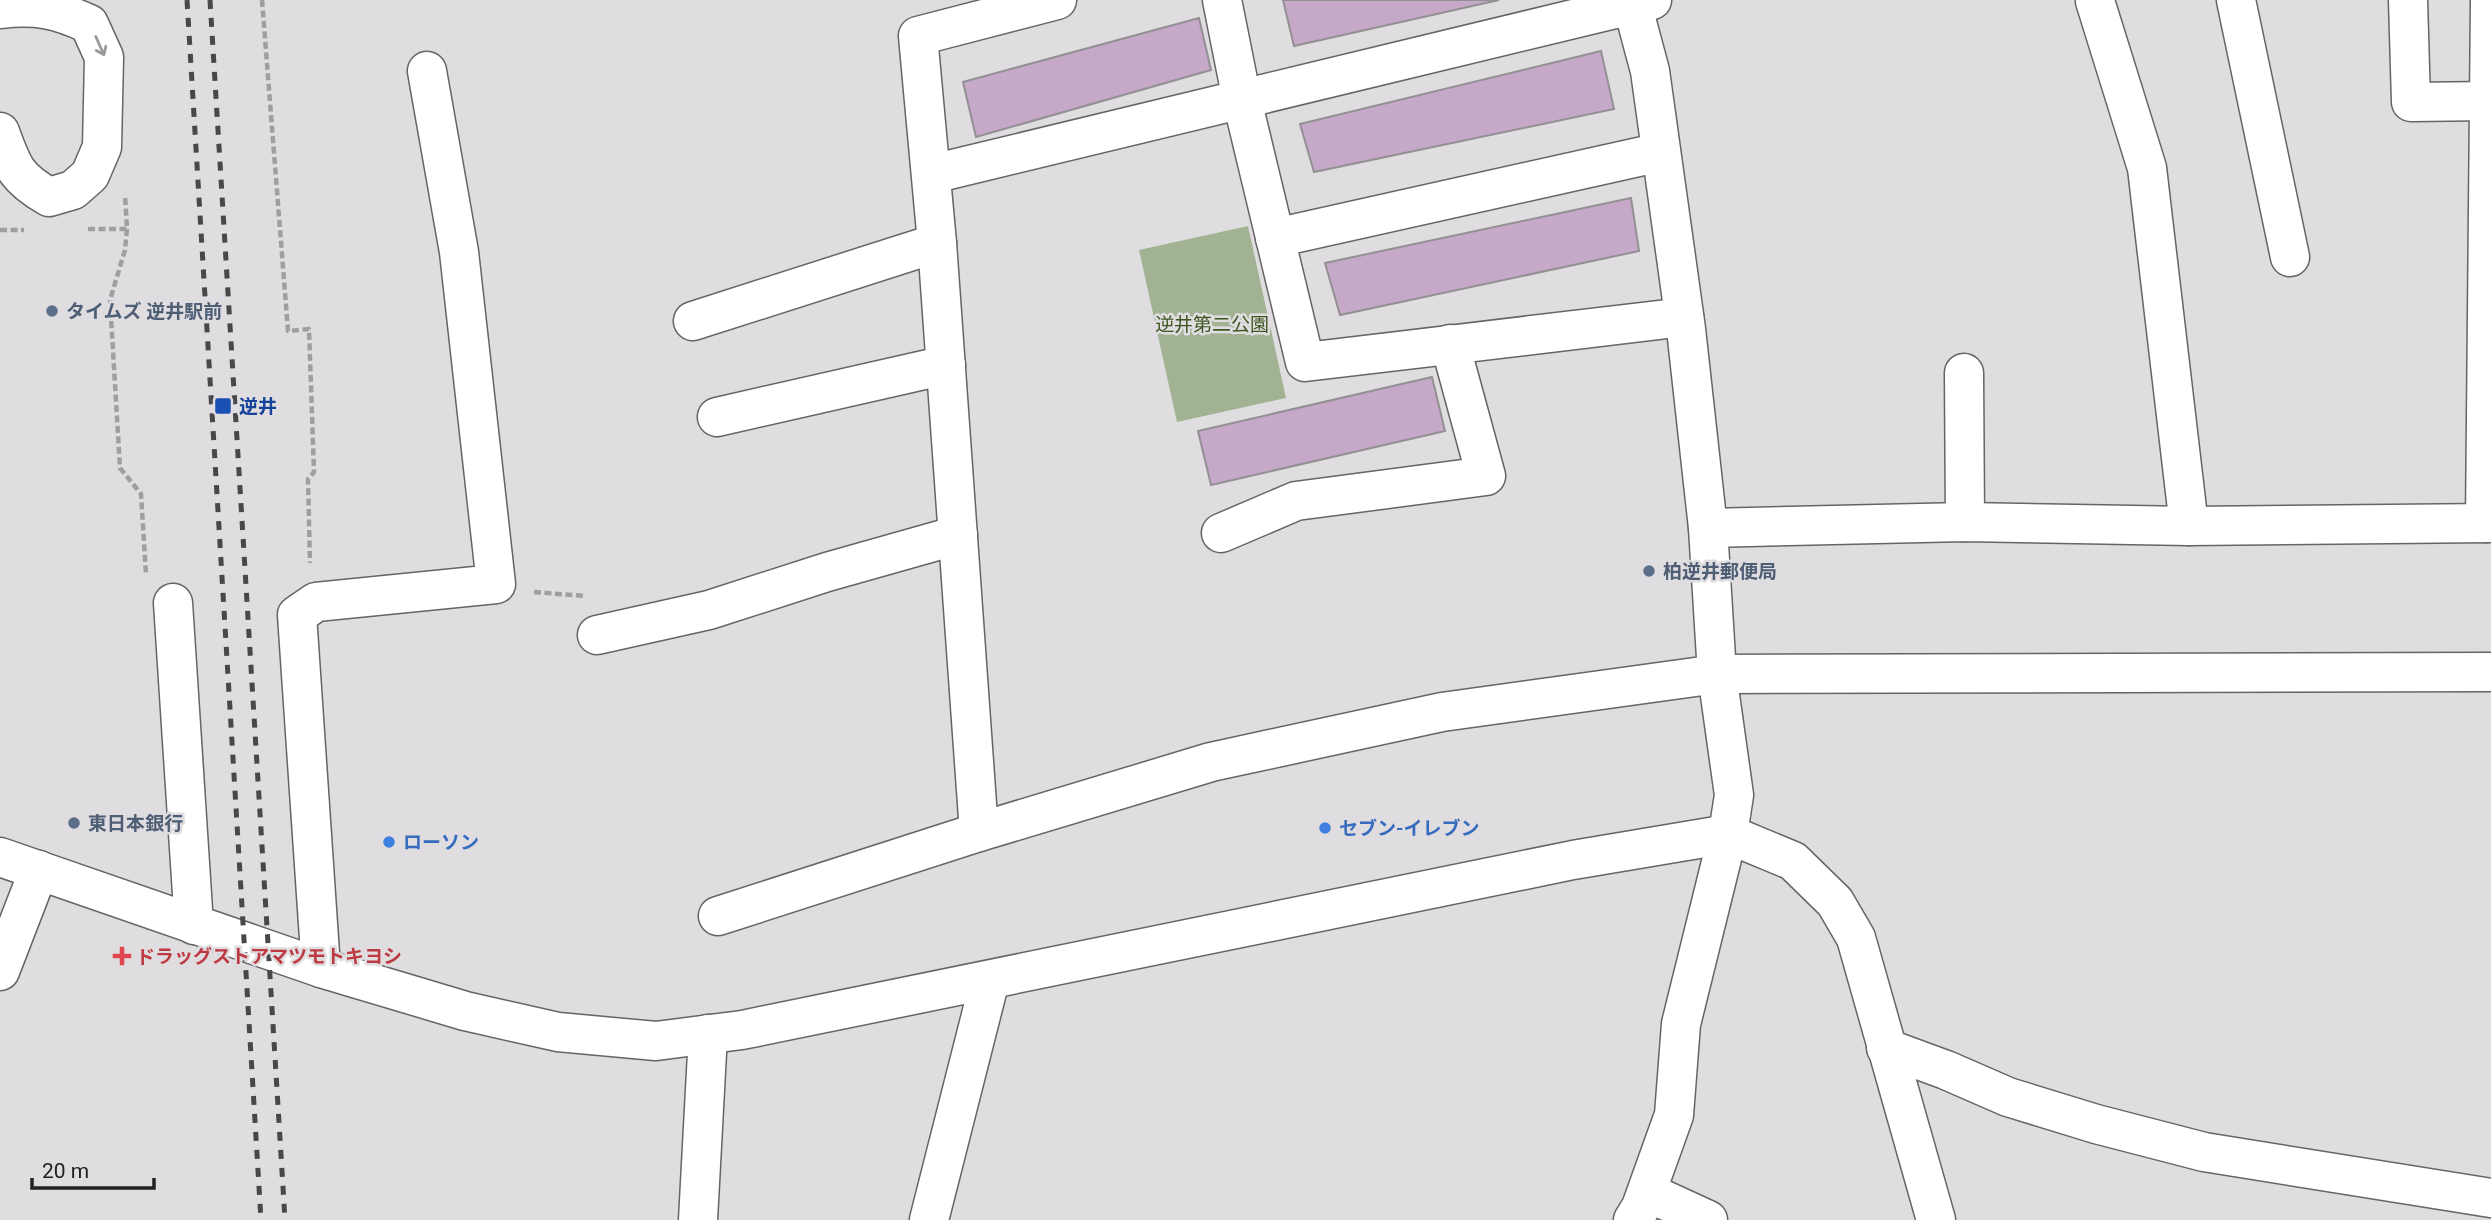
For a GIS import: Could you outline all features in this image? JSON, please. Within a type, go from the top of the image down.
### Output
[{"type":"street","points":[[979,832],[932,174],[918,36],[1057,0]]},
{"type":"street","points":[[1222,0],[1242,100],[1305,362],[1684,317]]},
{"type":"street","points":[[2236,0],[2290,257]]},
{"type":"street","points":[[2408,0],[2411,102],[2490,101]]},
{"type":"street","points":[[1708,528],[1965,522],[2189,526],[2488,523],[2490,0]]},
{"type":"street","points":[[2095,1],[2147,167],[2189,526]]},
{"type":"street","points":[[932,174],[1639,2],[1684,317],[1708,528],[1717,674],[1734,795],[1728,834],[1681,1024],[1674,1115],[1640,1206],[1708,1220]]},
{"type":"street","points":[[0,9],[24,6],[59,10],[89,24],[104,57],[102,147],[90,175],[73,190],[49,197],[32,187],[15,172],[0,132]]},
{"type":"street","points":[[321,968],[297,615],[316,602],[496,584],[459,252],[427,71]]},
{"type":"street","points":[[1275,238],[1661,152]]},
{"type":"street","points":[[693,321],[937,243]]},
{"type":"street","points":[[1221,533],[1296,501],[1486,476],[1450,344]]},
{"type":"street","points":[[717,417],[946,365]]},
{"type":"street","points":[[1964,373],[1965,522]]},
{"type":"street","points":[[597,635],[709,610],[827,572],[958,535]]},
{"type":"street","points":[[173,603],[194,925]]},
{"type":"street","points":[[718,916],[979,832],[1211,762],[1442,712],[1717,674],[2491,672]]},
{"type":"street","points":[[0,857],[321,968],[465,1011],[558,1032],[656,1041],[742,1030],[1573,860],[1728,834],[1793,861],[1835,902],[1856,938],[1936,1220]]},
{"type":"street","points":[[0,971],[39,870]]},
{"type":"street","points":[[929,1220],[990,980]]},
{"type":"street","points":[[698,1220],[708,1034]]},
{"type":"street","points":[[1886,1048],[2008,1097],[2096,1124],[2204,1152],[2451,1205],[2491,1198]]},
{"type":"path","points":[[262,0],[288,331],[309,329],[314,472],[308,479],[308,556],[316,602]]},
{"type":"path","points":[[127,229],[125,250],[110,300],[120,468],[141,494],[147,608],[173,603]]},
{"type":"path","points":[[496,584],[507,590],[588,597],[597,635]]},
{"type":"green space","name":"逆井第二公園","points":[[1248,226],[1286,398],[1177,422],[1139,250]]},
{"type":"building","points":[[1283,0],[1499,0],[1294,46]]},
{"type":"building","points":[[1199,18],[1211,70],[976,137],[963,82]]},
{"type":"building","points":[[1601,51],[1614,109],[1314,172],[1300,124]]},
{"type":"building","points":[[1631,198],[1639,251],[1340,315],[1325,263]]},
{"type":"building","points":[[1432,377],[1445,431],[1211,485],[1198,431]]},
{"type":"railway","points":[[187,0],[261,1220]]},
{"type":"railway","points":[[210,0],[285,1220]]},
{"type":"place","name":"タイムズ 逆井駅前","points":[[52,311]]},
{"type":"place","name":"逆井","points":[[223,406]]},
{"type":"place","name":"柏逆井郵便局","points":[[1649,571]]},
{"type":"place","name":"東日本銀行","points":[[74,823]]},
{"type":"place","name":"セブン-イレブン","points":[[1325,828]]},
{"type":"place","name":"ローソン","points":[[389,842]]},
{"type":"place","name":"ドラッグストアマツモトキヨシ","points":[[122,956]]}]
